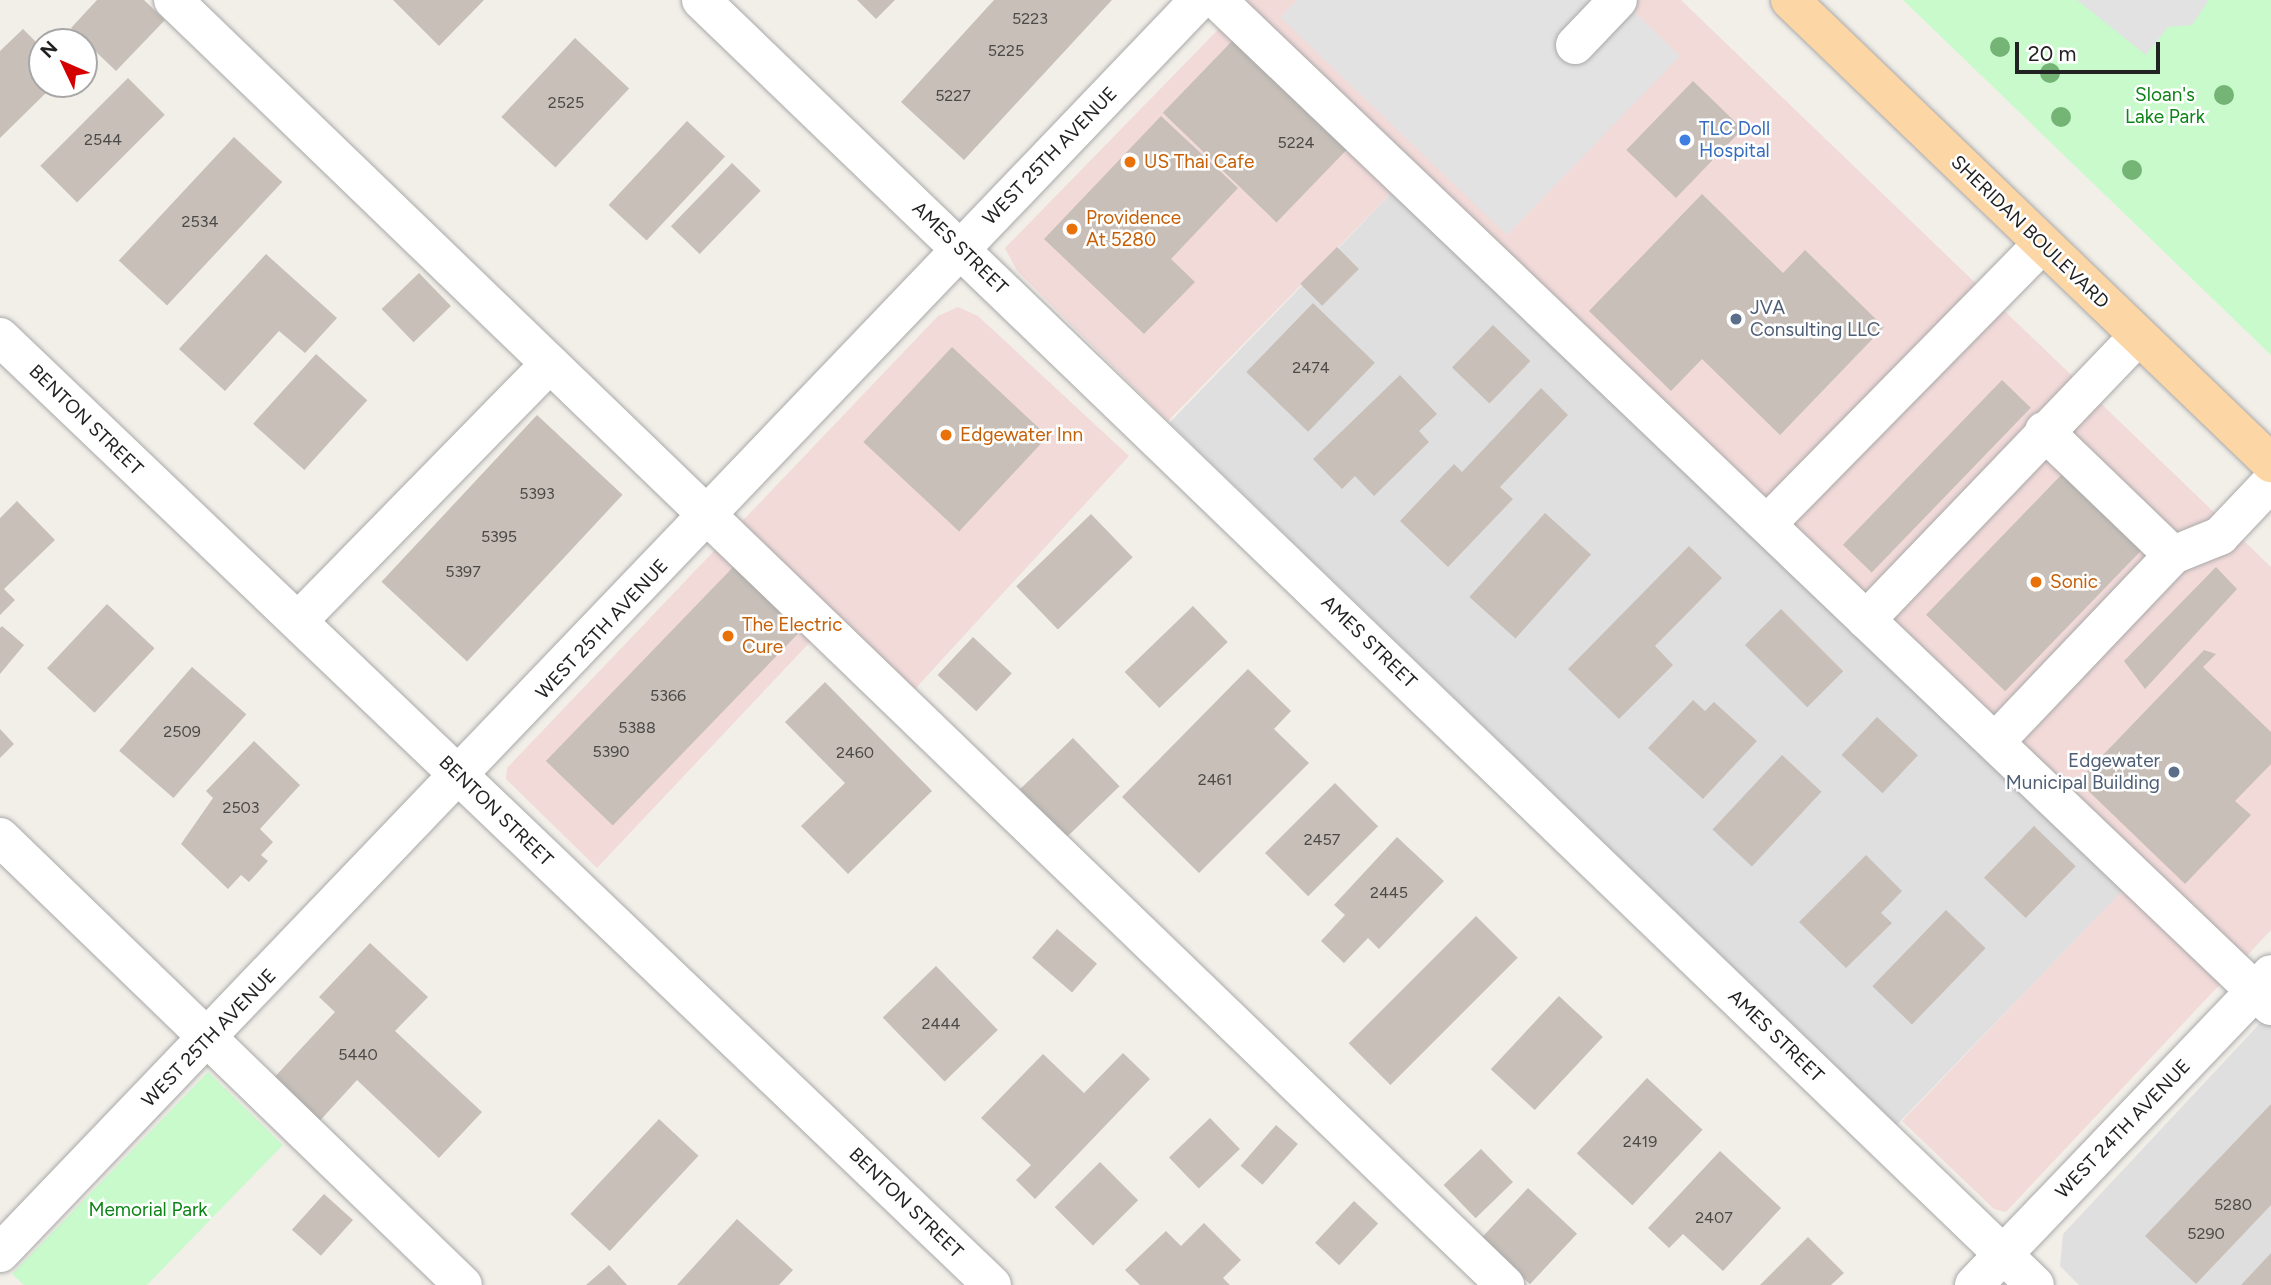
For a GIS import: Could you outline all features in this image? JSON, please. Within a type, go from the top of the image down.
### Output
[{"type":"main road","name":"SHERIDAN BOULEVARD","points":[[1790,0],[2271,463]]},
{"type":"street","points":[[173,0],[1505,1285]]},
{"type":"street","name":"AMES STREET","points":[[701,0],[2035,1285]]},
{"type":"street","name":"WEST 25TH AVENUE","points":[[0,1253],[461,777],[1199,0]]},
{"type":"street","points":[[1217,0],[1995,743],[2266,990]]},
{"type":"street","points":[[1575,45],[1618,0]]},
{"type":"street","points":[[1767,524],[2042,244]]},
{"type":"street","name":"BENTON STREET","points":[[0,337],[992,1285]]},
{"type":"street","points":[[1866,620],[2044,431],[2138,337]]},
{"type":"street","points":[[298,621],[550,364]]},
{"type":"street","points":[[2044,431],[2173,555]]},
{"type":"street","points":[[1995,743],[2173,555],[2220,536],[2271,482]]},
{"type":"street","points":[[0,837],[463,1285]]},
{"type":"street","name":"WEST 24TH AVENUE","points":[[1974,1285],[2266,990]]},
{"type":"shaded area","points":[[1247,0],[1681,0],[2271,567],[2271,930],[2006,1212],[1994,1209],[1902,1121],[2123,890],[1400,184],[1168,421],[1017,271],[1005,248]]},
{"type":"shaded area","points":[[1297,0],[1622,0],[1680,56],[1507,235],[1280,17]]},
{"type":"shaded area","points":[[2077,0],[2209,0],[2192,25],[2168,27],[2146,55]]},
{"type":"shaded area","points":[[1401,183],[2128,885],[1897,1125],[1170,423]]},
{"type":"shaded area","points":[[958,307],[978,316],[1129,456],[892,714],[812,640],[597,868],[506,779],[507,768],[938,316]]},
{"type":"shaded area","points":[[2264,1019],[2271,1026],[2271,1285],[2079,1285],[2060,1266],[2063,1234]]},
{"type":"green space","name":"Sloan's Lake Park","points":[[1903,0],[2271,0],[2271,355]]},
{"type":"green space","name":"Memorial Park","points":[[208,1072],[283,1145],[147,1285],[24,1285],[12,1274]]},
{"type":"building","points":[[97,0],[144,0],[165,20],[116,71],[98,54],[98,28],[71,28]]},
{"type":"building","points":[[393,0],[484,0],[439,46]]},
{"type":"building","points":[[857,0],[895,0],[876,19]]},
{"type":"building","points":[[994,0],[1112,0],[964,160],[901,102]]},
{"type":"building","points":[[23,29],[28,34],[28,98],[41,98],[0,138],[0,51]]},
{"type":"building","points":[[575,38],[629,88],[555,167],[501,117]]},
{"type":"building","points":[[1233,40],[1347,150],[1276,222],[1163,113]]},
{"type":"building","points":[[128,78],[165,115],[77,202],[40,166]]},
{"type":"building","name":"TLC Doll Hospital","points":[[1693,81],[1743,129],[1676,198],[1626,150]]},
{"type":"building","points":[[1161,116],[1238,188],[1171,259],[1195,282],[1144,334],[1044,239]]},
{"type":"building","points":[[687,121],[725,156],[647,241],[609,205]]},
{"type":"building","points":[[234,137],[282,182],[167,306],[119,261]]},
{"type":"building","points":[[732,163],[761,191],[700,254],[671,226]]},
{"type":"building","name":"JVA Consulting LLC","points":[[1702,194],[1783,273],[1805,250],[1884,327],[1780,435],[1702,359],[1671,391],[1589,311]]},
{"type":"building","points":[[1337,247],[1359,269],[1322,306],[1300,284]]},
{"type":"building","points":[[266,254],[337,318],[305,353],[279,331],[225,391],[179,349]]},
{"type":"building","points":[[419,273],[451,306],[414,342],[382,309]]},
{"type":"building","points":[[1313,303],[1375,363],[1308,432],[1246,372]]},
{"type":"building","points":[[1493,325],[1530,361],[1489,404],[1452,367]]},
{"type":"building","points":[[952,347],[1048,436],[959,531],[863,442]]},
{"type":"building","points":[[316,354],[367,400],[304,470],[253,424]]},
{"type":"building","points":[[1400,375],[1437,414],[1419,431],[1429,442],[1374,496],[1355,476],[1342,489],[1313,459]]},
{"type":"building","points":[[2002,380],[2031,408],[1872,573],[1843,545]]},
{"type":"building","points":[[1541,388],[1568,415],[1500,487],[1513,499],[1448,567],[1400,521],[1454,464],[1462,472]]},
{"type":"building","points":[[537,415],[623,495],[467,662],[382,582]]},
{"type":"building","name":"Sonic","points":[[2065,471],[2144,547],[2005,691],[1926,615]]},
{"type":"building","points":[[17,501],[55,540],[4,589],[15,600],[0,615],[0,518]]},
{"type":"building","points":[[1545,513],[1591,554],[1515,638],[1469,597]]},
{"type":"building","points":[[1091,514],[1133,557],[1058,629],[1016,586]]},
{"type":"building","points":[[1689,546],[1722,578],[1655,646],[1673,665],[1619,719],[1568,669]]},
{"type":"building","points":[[739,561],[806,626],[613,826],[546,761]]},
{"type":"building","points":[[2216,567],[2237,589],[2145,689],[2124,661]]},
{"type":"building","points":[[107,604],[155,648],[95,713],[47,668]]},
{"type":"building","points":[[1193,606],[1228,642],[1159,708],[1125,672]]},
{"type":"building","points":[[1781,609],[1843,671],[1807,707],[1745,645]]},
{"type":"building","points":[[2,626],[24,645],[0,674],[0,628]]},
{"type":"building","points":[[973,637],[1012,673],[976,711],[938,675]]},
{"type":"building","name":"Edgewater Municipal Building","points":[[2204,650],[2216,654],[2203,667],[2271,732],[2271,764],[2235,801],[2251,815],[2185,884],[2078,781]]},
{"type":"building","points":[[192,667],[246,714],[174,798],[119,751]]},
{"type":"building","points":[[1248,669],[1291,711],[1274,729],[1309,763],[1199,873],[1122,797]]},
{"type":"building","points":[[825,682],[932,791],[848,874],[801,826],[845,783],[785,722]]},
{"type":"building","points":[[1693,700],[1705,711],[1714,702],[1757,741],[1703,799],[1648,748]]},
{"type":"building","points":[[1877,717],[1918,755],[1882,793],[1842,755]]},
{"type":"building","points":[[0,729],[14,744],[0,758]]},
{"type":"building","points":[[1073,738],[1120,786],[1066,838],[1020,789]]},
{"type":"building","points":[[254,741],[300,785],[260,829],[273,842],[261,855],[268,861],[249,882],[241,875],[228,889],[181,844],[213,798],[206,791]]},
{"type":"building","points":[[1782,755],[1821,792],[1752,866],[1712,830]]},
{"type":"building","points":[[1335,783],[1378,826],[1308,896],[1265,853]]},
{"type":"building","points":[[2034,826],[2076,866],[2026,918],[1984,878]]},
{"type":"building","points":[[1397,837],[1444,881],[1379,949],[1368,938],[1344,963],[1321,941],[1345,915],[1334,905]]},
{"type":"building","points":[[1866,855],[1902,891],[1881,913],[1892,923],[1846,968],[1799,922]]},
{"type":"building","points":[[1946,910],[1986,948],[1912,1024],[1872,986]]},
{"type":"building","points":[[1476,916],[1518,958],[1390,1085],[1349,1043]]},
{"type":"building","points":[[1057,929],[1097,964],[1072,992],[1032,958]]},
{"type":"building","points":[[370,943],[428,997],[395,1031],[482,1112],[439,1158],[357,1080],[316,1125],[270,1082],[335,1012],[319,997]]},
{"type":"building","points":[[936,966],[998,1030],[945,1081],[883,1017]]},
{"type":"building","points":[[1559,996],[1603,1037],[1535,1110],[1491,1069]]},
{"type":"building","points":[[1123,1053],[1150,1079],[1035,1199],[1016,1180],[1031,1165],[981,1118],[1043,1054],[1084,1093]]},
{"type":"building","points":[[1647,1078],[1703,1130],[1632,1205],[1577,1153]]},
{"type":"building","points":[[2271,1104],[2271,1205],[2196,1284],[2145,1236]]},
{"type":"building","points":[[1210,1118],[1240,1149],[1199,1189],[1169,1158]]},
{"type":"building","points":[[659,1119],[698,1156],[610,1251],[570,1214]]},
{"type":"building","points":[[1276,1125],[1298,1144],[1262,1185],[1241,1166]]},
{"type":"building","points":[[1481,1149],[1513,1182],[1476,1218],[1444,1185]]},
{"type":"building","points":[[1720,1151],[1781,1208],[1723,1271],[1683,1234],[1669,1248],[1648,1228]]},
{"type":"building","points":[[1100,1162],[1138,1200],[1093,1245],[1055,1207]]},
{"type":"building","points":[[1528,1188],[1577,1234],[1530,1284],[1481,1238]]},
{"type":"building","points":[[324,1194],[353,1220],[321,1256],[292,1230]]},
{"type":"building","points":[[1354,1201],[1378,1224],[1339,1265],[1315,1243]]},
{"type":"building","points":[[737,1219],[793,1270],[779,1285],[677,1285]]},
{"type":"building","points":[[1204,1223],[1241,1260],[1223,1278],[1230,1285],[1140,1285],[1125,1270],[1166,1231],[1181,1246]]},
{"type":"building","points":[[1808,1237],[1844,1273],[1831,1285],[1760,1285]]},
{"type":"building","points":[[2271,1253],[2271,1285],[2241,1285]]},
{"type":"building","points":[[609,1265],[627,1285],[586,1285]]},
{"type":"place","name":"TLC Doll Hospital","points":[[1685,140]]},
{"type":"place","name":"US Thai Cafe","points":[[1130,162]]},
{"type":"place","name":"Providence At 5280","points":[[1072,229]]},
{"type":"place","name":"JVA Consulting LLC","points":[[1736,319]]},
{"type":"place","name":"Edgewater Inn","points":[[946,435]]},
{"type":"place","name":"Sonic","points":[[2036,582]]},
{"type":"place","name":"The Electric Cure","points":[[728,636]]},
{"type":"place","name":"Edgewater Municipal Building","points":[[2174,772]]}]
